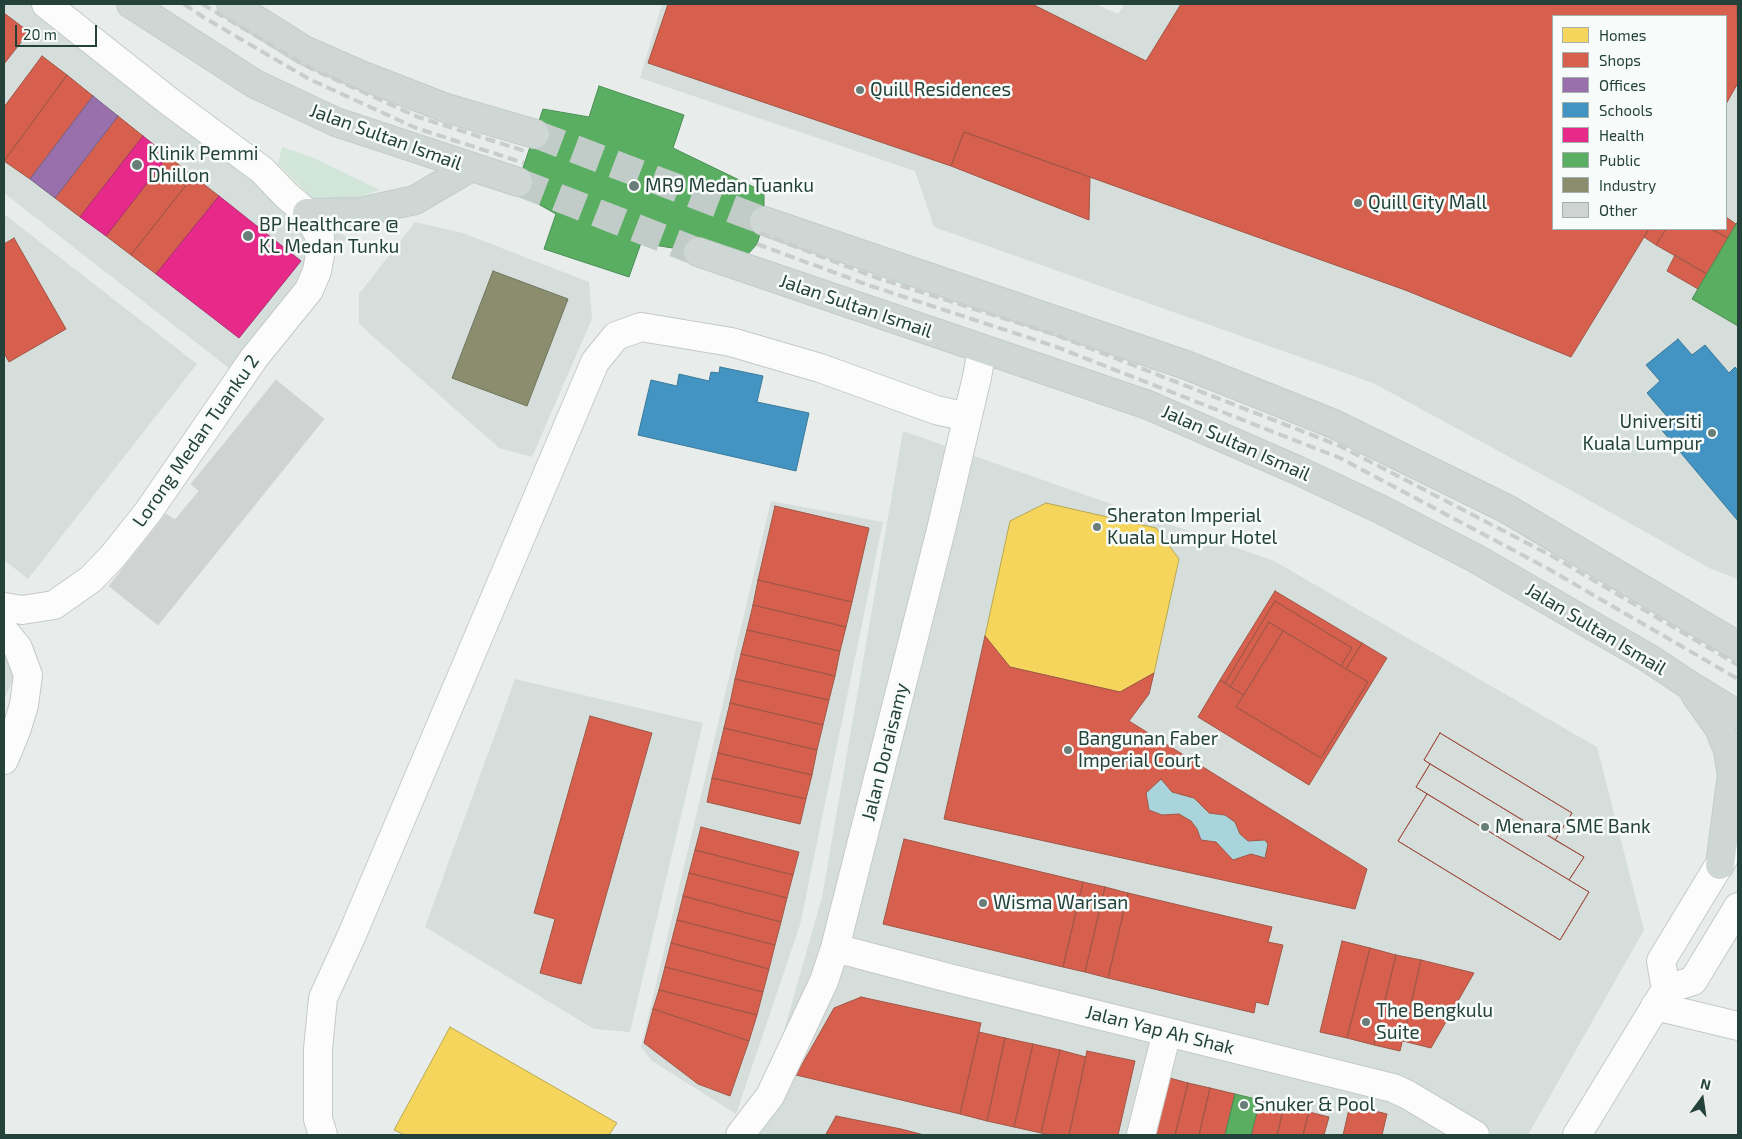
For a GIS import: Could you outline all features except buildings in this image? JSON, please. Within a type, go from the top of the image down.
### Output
[{"type":"main road","name":"Jalan Sultan Ismail","points":[[131,4],[255,84],[336,122],[518,182]]},
{"type":"main road","points":[[230,4],[304,50],[361,75],[446,108],[534,134]]},
{"type":"main road","points":[[307,213],[360,212],[416,200],[471,167]]},
{"type":"main road","points":[[764,221],[1186,365],[1334,424],[1507,509],[1738,646]]},
{"type":"main road","name":"Jalan Sultan Ismail","points":[[698,252],[1148,404],[1297,470],[1380,509],[1475,558],[1650,659],[1738,715]]},
{"type":"main road","points":[[1682,613],[1738,632]]},
{"type":"main road","points":[[1689,685],[1719,728],[1728,750],[1732,774],[1720,865]]},
{"type":"street","points":[[46,4],[170,102],[262,170],[307,213]]},
{"type":"street","name":"Lorong Medan Tuanku 2","points":[[4,607],[22,610],[54,605],[91,579],[148,512],[254,358],[309,290],[317,271],[320,237],[307,213]]},
{"type":"street","points":[[323,1135],[318,1118],[318,1049],[323,998],[351,937],[595,362],[616,336],[641,327],[731,342],[820,368],[936,410],[967,417]]},
{"type":"street","name":"Jalan Doraisamy","points":[[740,1135],[770,1096],[824,981],[835,948],[941,530],[982,349]]},
{"type":"street","points":[[4,631],[18,648],[28,674],[24,705],[16,732],[4,760]]},
{"type":"street","points":[[1577,1135],[1660,998],[1661,961],[1738,834]]},
{"type":"street","points":[[1660,998],[1693,981],[1738,907]]},
{"type":"street","name":"Jalan Yap Ah Shak","points":[[835,948],[1393,1088],[1475,1135]]},
{"type":"street","points":[[1660,998],[1738,1026]]},
{"type":"street","points":[[1141,1135],[1167,1032]]},
{"type":"shaded area","points":[[4,4],[65,4],[347,238],[248,383],[4,193]]},
{"type":"shaded area","points":[[662,4],[1095,4],[1118,14],[1125,4],[1738,4],[1738,579],[1711,569],[1373,383],[934,227],[915,171],[640,78]]},
{"type":"shaded area","points":[[4,214],[197,364],[28,579],[4,560]]},
{"type":"shaded area","points":[[415,222],[463,233],[589,282],[592,319],[532,457],[499,448],[359,324],[359,294]]},
{"type":"shaded area","points":[[903,431],[1274,561],[1597,747],[1644,930],[1528,1135],[749,1135],[758,1122],[822,897]]},
{"type":"shaded area","points":[[771,501],[883,522],[800,925],[736,1114],[652,1061],[641,1047]]},
{"type":"shaded area","points":[[4,652],[20,665],[4,700]]},
{"type":"shaded area","points":[[515,679],[703,723],[630,1032],[594,1029],[425,927]]},
{"type":"green space","points":[[282,147],[314,158],[380,190],[343,202],[316,202],[278,164]]},
{"type":"water","points":[[1161,779],[1172,792],[1194,798],[1209,813],[1225,815],[1235,822],[1240,834],[1248,841],[1265,840],[1268,844],[1265,858],[1251,854],[1233,860],[1216,842],[1201,840],[1197,829],[1190,821],[1179,814],[1162,815],[1149,810],[1146,793]]},
{"type":"tunnel","points":[[535,134],[764,221]]},
{"type":"tunnel","points":[[518,182],[698,252]]},
{"type":"railway","points":[[184,4],[309,79],[416,128],[524,163]]},
{"type":"railway","points":[[202,4],[312,69],[418,117],[528,152]]},
{"type":"railway","points":[[760,233],[877,278],[1056,335],[1340,446],[1552,556],[1738,665]]},
{"type":"railway","points":[[757,244],[871,286],[1054,346],[1340,458],[1545,567],[1738,679]]},
{"type":"place","name":"Quill Residences","points":[[860,90]]},
{"type":"place","name":"Klinik Pemmi Dhillon","points":[[137,165]]},
{"type":"place","name":"MR9 Medan Tuanku","points":[[634,186]]},
{"type":"place","name":"Quill City Mall","points":[[1358,203]]},
{"type":"place","name":"BP Healthcare @ KL Medan Tunku","points":[[248,236]]},
{"type":"place","name":"Universiti Kuala Lumpur","points":[[1712,433]]},
{"type":"place","name":"Sheraton Imperial Kuala Lumpur Hotel","points":[[1097,527]]},
{"type":"place","name":"Bangunan Faber Imperial Court","points":[[1068,750]]},
{"type":"place","name":"Menara SME Bank","points":[[1485,827]]},
{"type":"place","name":"Wisma Warisan","points":[[983,903]]},
{"type":"place","name":"The Bengkulu Suite","points":[[1366,1022]]},
{"type":"place","name":"Snuker & Pool","points":[[1244,1105]]}]
